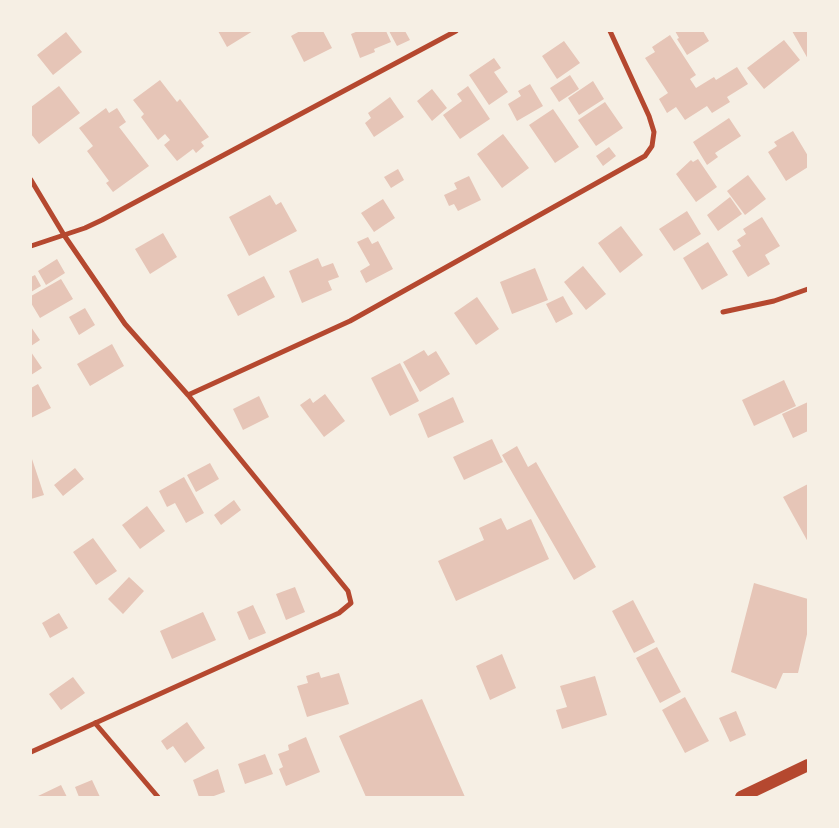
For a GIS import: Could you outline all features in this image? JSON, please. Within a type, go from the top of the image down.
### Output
[{"type":"main road","points":[[741,797],[808,764]]},
{"type":"street","points":[[31,246],[102,220],[456,31]]},
{"type":"street","points":[[188,395],[350,321],[645,156],[652,146],[654,132],[649,116],[610,31]]},
{"type":"street","points":[[31,180],[64,235],[125,324],[188,395],[348,591],[351,603],[339,613],[31,752]]},
{"type":"street","points":[[723,312],[774,301],[808,289]]},
{"type":"street","points":[[95,723],[158,797]]},
{"type":"building","points":[[218,31],[253,31],[227,47]]},
{"type":"building","points":[[300,31],[323,31],[332,48],[304,62],[291,36]]},
{"type":"building","points":[[358,31],[386,31],[391,42],[374,49],[375,52],[360,58],[351,34]]},
{"type":"building","points":[[389,31],[405,31],[410,40],[397,46]]},
{"type":"building","points":[[675,31],[703,31],[709,41],[687,55],[677,39],[679,38]]},
{"type":"building","points":[[792,31],[808,31],[808,59]]},
{"type":"building","points":[[66,32],[82,52],[53,75],[37,55]]},
{"type":"building","points":[[670,35],[696,75],[690,79],[696,88],[714,77],[716,80],[737,67],[748,84],[727,97],[730,102],[712,113],[707,106],[685,120],[676,107],[667,113],[659,99],[668,93],[645,58],[655,52],[652,47]]},
{"type":"building","points":[[784,40],[800,60],[764,89],[747,68]]},
{"type":"building","points":[[564,41],[580,63],[557,79],[542,56]]},
{"type":"building","points":[[494,58],[501,68],[494,72],[508,92],[489,105],[469,75]]},
{"type":"building","points":[[570,75],[579,89],[559,102],[550,88]]},
{"type":"building","points":[[160,80],[177,102],[180,99],[209,137],[201,142],[204,146],[196,153],[193,149],[177,161],[164,145],[170,140],[165,134],[158,140],[141,117],[144,114],[133,100]]},
{"type":"building","points":[[593,81],[604,99],[579,115],[568,98]]},
{"type":"building","points":[[530,84],[543,106],[517,121],[508,104],[521,96],[518,91]]},
{"type":"building","points":[[59,86],[80,113],[39,144],[31,134],[31,107]]},
{"type":"building","points":[[468,86],[490,119],[460,139],[443,115],[462,101],[457,94]]},
{"type":"building","points":[[432,89],[447,108],[432,121],[417,101]]},
{"type":"building","points":[[390,97],[404,117],[374,137],[365,123],[371,118],[368,113]]},
{"type":"building","points":[[605,102],[623,128],[596,146],[578,120]]},
{"type":"building","points":[[106,108],[109,113],[117,108],[126,122],[119,127],[149,166],[113,192],[106,183],[109,181],[87,151],[93,146],[79,128]]},
{"type":"building","points":[[553,109],[579,147],[555,163],[529,125]]},
{"type":"building","points":[[729,118],[741,136],[715,153],[718,157],[707,165],[693,142]]},
{"type":"building","points":[[793,131],[808,156],[808,167],[786,181],[768,152],[777,146],[774,142]]},
{"type":"building","points":[[503,134],[529,168],[502,188],[477,154]]},
{"type":"building","points":[[609,147],[616,156],[603,166],[596,156]]},
{"type":"building","points":[[698,159],[717,187],[696,202],[676,174],[691,160],[693,162]]},
{"type":"building","points":[[398,169],[404,180],[391,188],[384,177]]},
{"type":"building","points":[[748,175],[766,199],[745,215],[727,191]]},
{"type":"building","points":[[469,176],[481,200],[458,211],[454,204],[449,206],[444,195],[457,189],[454,183]]},
{"type":"building","points":[[270,195],[276,205],[281,202],[297,231],[249,256],[229,217]]},
{"type":"building","points":[[730,197],[742,214],[718,231],[707,215]]},
{"type":"building","points":[[383,199],[395,218],[374,232],[361,213]]},
{"type":"building","points":[[687,211],[701,234],[674,251],[659,229]]},
{"type":"building","points":[[762,217],[780,246],[765,255],[770,264],[748,277],[732,251],[741,246],[737,240],[746,234],[743,229]]},
{"type":"building","points":[[621,226],[643,255],[620,273],[598,243]]},
{"type":"building","points":[[163,233],[177,257],[150,274],[135,249]]},
{"type":"building","points":[[368,237],[372,244],[378,241],[393,269],[366,283],[360,271],[370,265],[357,242]]},
{"type":"building","points":[[708,242],[728,275],[702,290],[683,258]]},
{"type":"building","points":[[318,258],[322,267],[333,263],[339,277],[328,281],[332,290],[302,303],[289,271]]},
{"type":"building","points":[[57,259],[65,273],[46,285],[38,271]]},
{"type":"building","points":[[583,266],[606,294],[586,310],[564,282]]},
{"type":"building","points":[[535,268],[548,300],[512,314],[500,282]]},
{"type":"building","points":[[35,275],[41,286],[31,292],[31,277]]},
{"type":"building","points":[[264,276],[275,297],[238,316],[227,295]]},
{"type":"building","points":[[61,279],[73,299],[40,318],[31,303],[31,296]]},
{"type":"building","points":[[563,296],[573,314],[556,323],[546,304]]},
{"type":"building","points":[[477,297],[499,329],[476,345],[454,313]]},
{"type":"building","points":[[85,308],[95,325],[79,335],[69,317]]},
{"type":"building","points":[[31,327],[40,340],[31,346]]},
{"type":"building","points":[[112,344],[124,366],[90,386],[77,364]]},
{"type":"building","points":[[424,350],[428,356],[436,351],[450,374],[420,392],[403,362]]},
{"type":"building","points":[[31,352],[42,368],[31,375]]},
{"type":"building","points":[[400,363],[419,401],[390,416],[371,378]]},
{"type":"building","points":[[784,380],[796,406],[754,426],[742,400]]},
{"type":"building","points":[[38,384],[51,408],[31,418],[31,388]]},
{"type":"building","points":[[325,394],[345,421],[324,437],[300,405],[310,398],[313,403]]},
{"type":"building","points":[[259,396],[269,417],[243,430],[233,409]]},
{"type":"building","points":[[453,397],[464,422],[428,438],[418,414]]},
{"type":"building","points":[[808,402],[808,431],[793,438],[782,414]]},
{"type":"building","points":[[492,439],[503,462],[464,480],[453,457]]},
{"type":"building","points":[[517,446],[528,467],[536,462],[596,567],[574,580],[502,455]]},
{"type":"building","points":[[31,456],[44,495],[31,499]]},
{"type":"building","points":[[210,463],[219,479],[196,492],[187,475]]},
{"type":"building","points":[[75,468],[84,479],[63,496],[54,485]]},
{"type":"building","points":[[184,477],[204,513],[186,523],[175,503],[167,507],[159,491]]},
{"type":"building","points":[[808,484],[808,542],[783,497]]},
{"type":"building","points":[[234,500],[241,510],[221,525],[214,515]]},
{"type":"building","points":[[147,506],[165,531],[140,549],[122,525]]},
{"type":"building","points":[[501,518],[507,530],[531,519],[549,559],[456,601],[438,561],[484,540],[479,528]]},
{"type":"building","points":[[93,538],[117,571],[96,585],[73,552]]},
{"type":"building","points":[[129,577],[144,591],[123,614],[108,599]]},
{"type":"building","points":[[754,583],[808,599],[808,630],[798,673],[783,673],[776,689],[731,672]]},
{"type":"building","points":[[295,587],[305,612],[286,620],[276,594]]},
{"type":"building","points":[[633,600],[655,642],[634,653],[612,611]]},
{"type":"building","points":[[253,605],[266,633],[249,640],[237,612]]},
{"type":"building","points":[[203,612],[216,640],[172,659],[160,631]]},
{"type":"building","points":[[59,613],[68,628],[50,638],[42,623]]},
{"type":"building","points":[[657,647],[681,692],[660,703],[636,658]]},
{"type":"building","points":[[502,654],[516,688],[490,700],[476,666]]},
{"type":"building","points":[[319,672],[321,678],[339,673],[349,704],[307,717],[297,686],[308,683],[306,676]]},
{"type":"building","points":[[595,676],[607,715],[562,729],[556,710],[567,707],[560,686]]},
{"type":"building","points":[[73,677],[85,693],[61,710],[49,694]]},
{"type":"building","points":[[685,697],[709,741],[685,753],[662,710]]},
{"type":"building","points":[[422,699],[465,797],[366,797],[339,736]]},
{"type":"building","points":[[736,711],[746,735],[730,742],[719,718]]},
{"type":"building","points":[[187,722],[205,748],[185,763],[173,746],[167,750],[161,741]]},
{"type":"building","points":[[306,737],[320,772],[286,786],[279,769],[283,767],[278,754],[289,750],[288,745]]},
{"type":"building","points":[[265,754],[273,774],[245,784],[238,764]]},
{"type":"building","points":[[218,769],[225,792],[211,797],[199,797],[193,780]]},
{"type":"building","points":[[92,780],[100,797],[79,797],[75,787]]},
{"type":"building","points":[[61,785],[67,797],[36,797]]}]
